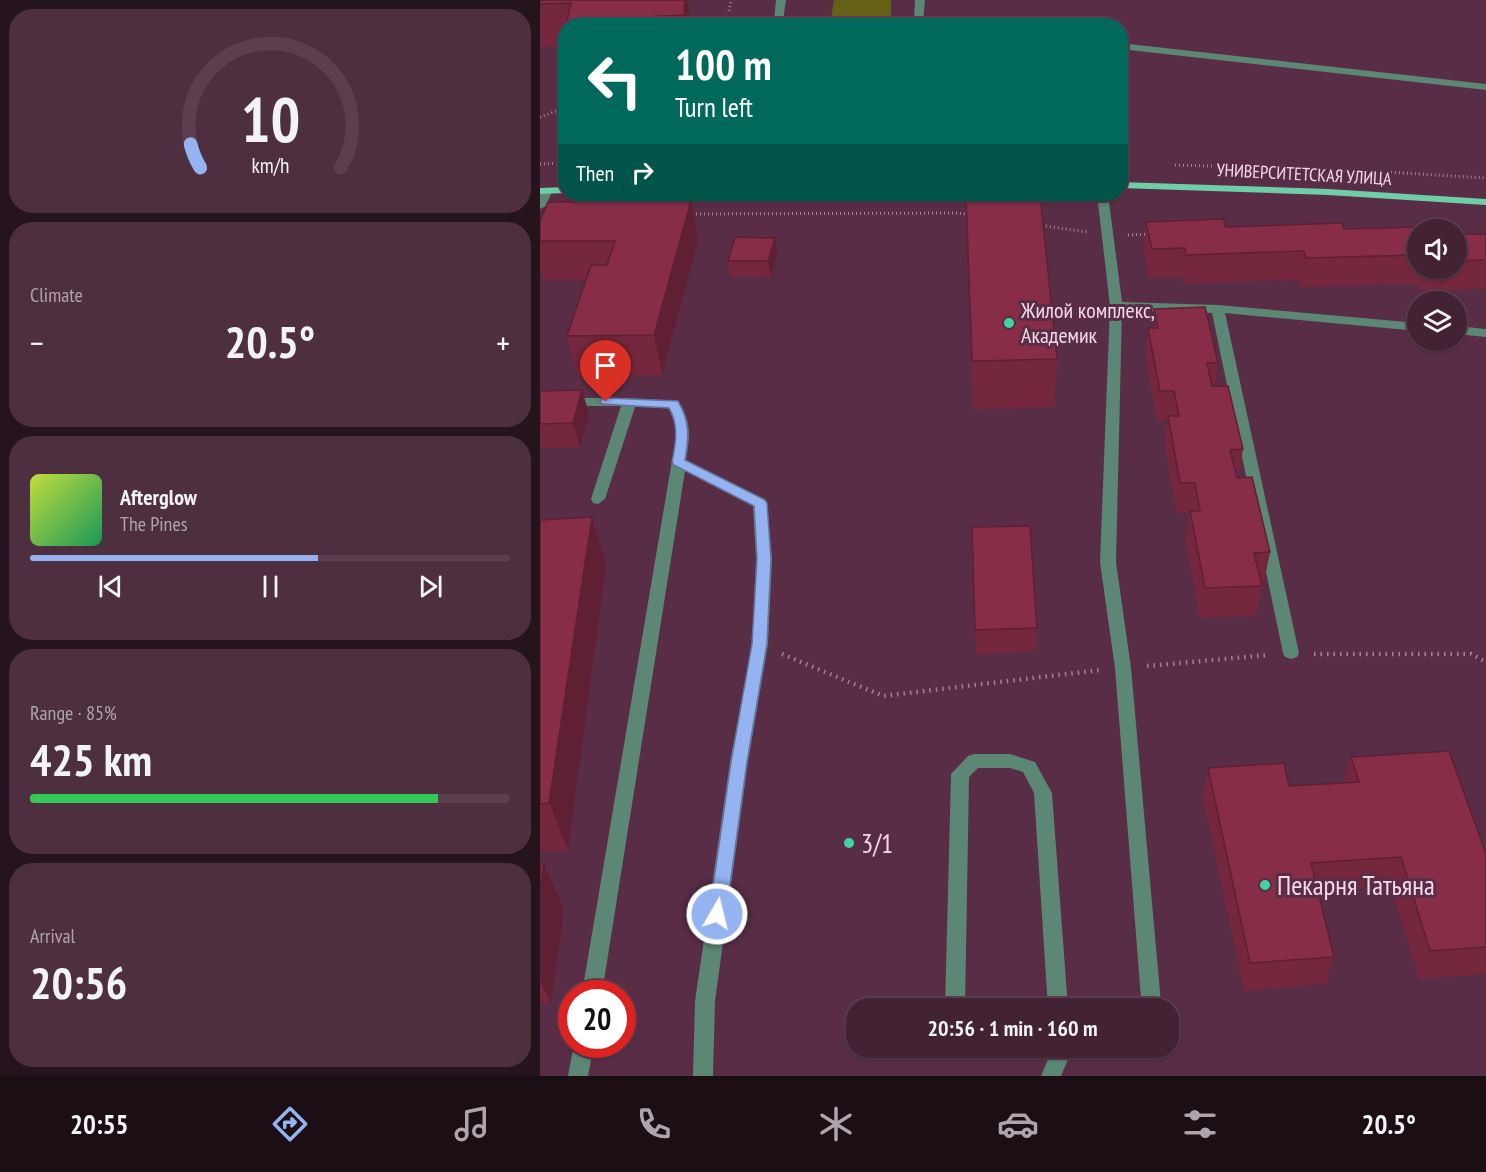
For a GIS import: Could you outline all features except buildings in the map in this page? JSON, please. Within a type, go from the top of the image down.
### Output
[{"type":"main road","name":"УНИВЕРСИТЕТСКАЯ УЛИЦА","points":[[1128,185],[1328,192],[1486,202]]},
{"type":"main road","points":[[543,191],[558,190]]},
{"type":"lane","points":[[779,18],[781,0]]},
{"type":"lane","points":[[918,18],[920,0]]},
{"type":"lane","points":[[1128,47],[1486,87]]},
{"type":"lane","points":[[540,206],[543,191]]},
{"type":"lane","points":[[1103,201],[1116,306],[1108,562],[1122,668],[1152,998]]},
{"type":"lane","points":[[1116,306],[1218,309],[1407,326]]},
{"type":"lane","points":[[1218,309],[1291,653]]},
{"type":"lane","points":[[1467,331],[1486,333]]},
{"type":"lane","points":[[540,402],[673,404],[681,417],[683,437],[594,980]]},
{"type":"lane","points":[[598,499],[629,402]]},
{"type":"lane","points":[[679,462],[760,503],[764,559],[760,644],[739,762],[705,1001],[703,1076]]},
{"type":"lane","points":[[955,998],[960,774],[974,760],[1010,761],[1029,767],[1043,793],[1057,998]]},
{"type":"lane","points":[[578,1076],[581,1058]]},
{"type":"lane","points":[[1052,1076],[1059,1058]]},
{"type":"path","points":[[540,117],[558,111]]},
{"type":"path","points":[[540,164],[558,163]]},
{"type":"path","points":[[1167,165],[1352,170],[1486,178]]},
{"type":"path","points":[[688,214],[958,213],[981,216]]},
{"type":"path","points":[[1027,223],[1107,235],[1154,234]]},
{"type":"path","points":[[760,644],[883,696],[1122,668]]},
{"type":"shaded area","points":[[834,0],[891,0],[891,17],[831,18]]},
{"type":"place","name":"Жилой комплекс, Академик","points":[[1009,323]]},
{"type":"place","name":"3/1","points":[[849,843]]},
{"type":"place","name":"Пекарня Татьяна","points":[[1265,885]]},
{"type":"route","points":[[606,402],[673,404],[681,417],[683,437],[679,462],[760,503],[764,559],[760,644],[739,762],[717,914]]}]
